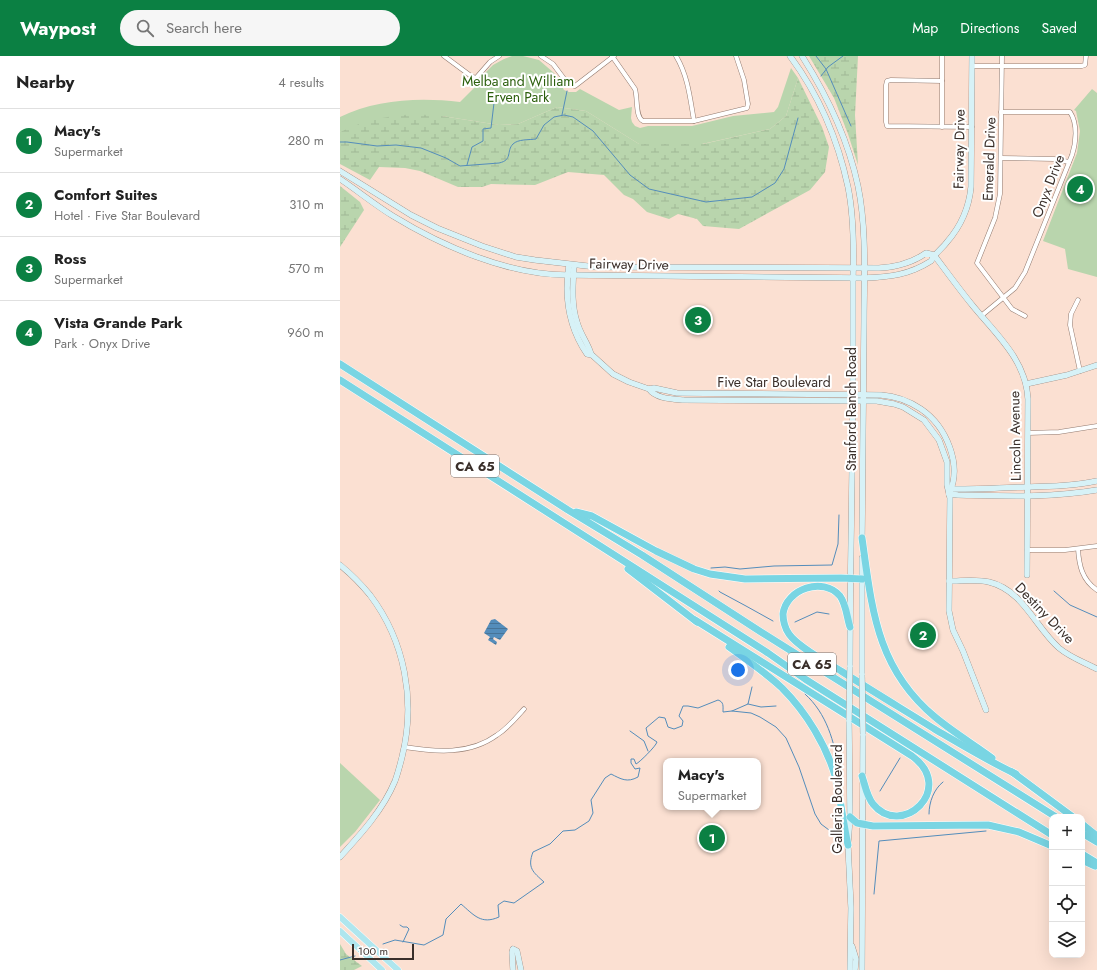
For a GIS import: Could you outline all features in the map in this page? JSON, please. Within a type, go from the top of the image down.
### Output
[{"type":"highway","name":"CA 65","points":[[340,364],[568,510],[642,555],[761,632],[1051,814]]},
{"type":"highway","name":"CA 65","points":[[340,380],[1049,833]]},
{"type":"highway","points":[[568,510],[592,516],[673,559],[694,569],[714,575],[745,579],[862,579]]},
{"type":"highway","points":[[862,538],[876,623],[886,653],[912,694],[935,717],[1016,774],[1069,814]]},
{"type":"highway","points":[[610,552],[625,567],[781,687],[796,704],[818,736],[832,767],[838,787],[848,845]]},
{"type":"highway","points":[[850,627],[842,599],[835,591],[824,587],[811,586],[800,590],[793,595],[787,603],[783,614],[784,624],[789,634],[802,646],[948,737],[1016,774]]},
{"type":"highway","points":[[694,620],[916,759],[926,772],[929,786],[928,794],[920,806],[913,812],[902,816],[890,815],[883,812],[873,804],[862,776]]},
{"type":"highway","points":[[850,817],[857,823],[873,826],[988,825],[1020,832],[1049,845]]},
{"type":"highway","points":[[1085,826],[1097,836]]},
{"type":"highway","points":[[1085,835],[1097,842]]},
{"type":"highway","points":[[1085,856],[1097,863]]},
{"type":"highway","points":[[1085,861],[1097,867]]},
{"type":"main road","name":"Stanford Ranch Road","points":[[790,56],[804,76],[821,107],[836,143],[843,164],[852,219],[854,278],[850,627]]},
{"type":"main road","name":"Stanford Ranch Road","points":[[802,56],[821,86],[838,122],[852,162],[861,206],[864,268],[862,776]]},
{"type":"main road","name":"Fairway Drive","points":[[340,179],[392,216],[420,232],[478,257],[541,273],[570,275],[854,278],[893,277],[910,272],[931,261],[934,254],[946,244],[956,231],[967,208],[971,187],[972,56]]},
{"type":"main road","name":"Fairway Drive","points":[[340,171],[411,215],[467,241],[516,256],[545,262],[596,267],[884,268],[908,263],[926,253],[934,254]]},
{"type":"main road","name":"Lincoln Avenue","points":[[934,254],[1014,357],[1023,373],[1026,384],[1028,433],[1027,575]]},
{"type":"main road","name":"Five Star Boulevard","points":[[572,265],[567,307],[571,324],[581,345],[587,354],[591,354],[613,374],[629,382],[649,389],[654,388],[681,393],[881,395],[896,397],[906,401],[922,409],[929,415],[941,430],[951,452],[954,469],[953,484],[950,490],[949,610],[953,630],[966,658],[986,710]]},
{"type":"main road","points":[[735,267],[735,276]]},
{"type":"main road","points":[[1026,384],[1057,378],[1097,365]]},
{"type":"main road","name":"Five Star Boulevard","points":[[649,389],[652,394],[684,400],[863,401],[885,402],[903,407],[924,420],[939,440],[947,462],[947,485],[950,490]]},
{"type":"main road","points":[[806,394],[806,401]]},
{"type":"main road","points":[[903,407],[918,411],[922,409]]},
{"type":"main road","points":[[939,440],[948,451],[951,452]]},
{"type":"main road","points":[[950,490],[1027,488],[1097,481]]},
{"type":"main road","points":[[950,490],[965,495],[1027,496],[1060,495],[1097,490]]},
{"type":"main road","points":[[340,564],[370,596],[386,620],[396,642],[404,668],[408,719],[404,746],[396,780],[383,805],[362,833],[340,857]]},
{"type":"main road","name":"Destiny Drive","points":[[949,581],[984,581],[1009,591],[1023,605],[1060,649],[1074,658],[1097,669]]},
{"type":"main road","name":"Galleria Boulevard","points":[[850,627],[850,817],[848,845],[851,908],[850,970]]},
{"type":"main road","name":"Galleria Boulevard","points":[[862,776],[862,970]]},
{"type":"main road","points":[[340,917],[398,970]]},
{"type":"main road","points":[[340,931],[382,970]]},
{"type":"main road","points":[[851,944],[855,954],[856,970]]},
{"type":"main road","points":[[513,970],[513,949],[517,951],[521,970]]},
{"type":"street","points":[[444,56],[476,78],[490,62],[499,56]]},
{"type":"street","points":[[541,56],[553,64],[568,84],[572,86],[575,86],[613,56],[635,89],[637,95],[638,116],[640,120],[643,121],[694,121],[747,108],[748,104],[744,80],[736,56]]},
{"type":"street","points":[[676,56],[688,83],[694,121]]},
{"type":"street","points":[[942,56],[942,127]]},
{"type":"street","name":"Emerald Drive","points":[[1002,56],[999,202],[992,226],[977,263],[1003,298]]},
{"type":"street","points":[[972,66],[1082,66],[1085,65],[1086,56]]},
{"type":"street","points":[[942,81],[887,81],[887,126],[972,127]]},
{"type":"street","name":"Onyx Drive","points":[[981,316],[1015,288],[1025,272],[1069,162],[1075,141],[1074,124],[1072,114],[1070,112],[1001,112]]},
{"type":"street","points":[[1001,158],[1054,158],[1069,162]]},
{"type":"street","points":[[1003,298],[1012,309],[1025,316]]},
{"type":"street","points":[[1078,300],[1071,314],[1070,325],[1080,371]]},
{"type":"street","points":[[1028,433],[1060,432],[1097,426]]},
{"type":"street","points":[[1027,550],[1065,550],[1097,546]]},
{"type":"street","points":[[1078,549],[1082,572],[1089,583],[1097,590]]},
{"type":"street","points":[[404,746],[427,751],[444,752],[476,745],[497,736],[512,723],[524,709]]},
{"type":"green space","name":"Melba and William Erven Park","points":[[512,56],[523,56],[539,60],[554,73],[564,90],[576,92],[580,89],[619,110],[632,107],[632,122],[635,126],[640,128],[648,126],[692,126],[733,116],[774,112],[778,107],[791,68],[798,78],[786,116],[770,129],[702,144],[658,147],[639,144],[586,111],[557,107],[518,124],[499,125],[442,116],[340,132],[340,117],[368,106],[414,100],[445,100],[460,102],[482,80],[485,73],[493,65]]},
{"type":"green space","points":[[809,56],[858,56],[855,115],[858,165],[834,98]]},
{"type":"green space","points":[[798,78],[822,127],[829,147],[825,172],[810,190],[739,229],[703,226],[697,219],[678,214],[669,219],[647,212],[633,199],[624,195],[604,175],[568,172],[535,185],[491,184],[482,187],[458,187],[420,171],[405,168],[379,167],[370,180],[340,164],[340,132],[366,121],[414,114],[442,116],[499,125],[518,124],[557,107],[586,111],[639,144],[703,144],[770,129],[786,116]]},
{"type":"green space","points":[[1092,89],[1097,93],[1097,277],[1068,269],[1065,249],[1043,241],[1077,153],[1080,131],[1076,111],[1074,110]]},
{"type":"green space","points":[[340,186],[360,202],[364,210],[340,247]]},
{"type":"green space","points":[[340,763],[380,800],[355,832],[340,847]]},
{"type":"green space","points":[[340,944],[346,954],[362,966],[354,970],[340,970]]},
{"type":"water","points":[[495,619],[508,629],[500,640],[494,637],[493,639],[497,642],[496,645],[488,640],[490,637],[484,633],[491,620]]},
{"type":"waterway","points":[[816,56],[826,69],[851,126]]},
{"type":"waterway","points":[[821,76],[828,67],[843,56]]},
{"type":"waterway","points":[[562,115],[567,91]]},
{"type":"waterway","points":[[467,165],[472,147],[483,141],[483,129],[491,128],[494,103]]},
{"type":"waterway","points":[[340,142],[377,146],[396,145],[421,148],[446,158],[460,166],[499,163],[508,158],[511,147],[515,142],[536,139],[544,125],[554,117],[564,115],[573,117],[593,131],[630,175],[649,189],[706,202],[752,197],[775,183],[784,169],[798,118]]},
{"type":"waterway","points":[[711,568],[725,567],[740,569],[774,566],[832,565],[838,544],[839,515]]},
{"type":"waterway","points":[[719,591],[773,621]]},
{"type":"waterway","points":[[1054,591],[1070,605],[1097,617]]},
{"type":"waterway","points":[[795,622],[817,612],[829,614]]},
{"type":"waterway","points":[[383,944],[395,940],[424,945],[443,935],[446,919],[461,904],[478,918],[487,920],[499,917],[498,905],[504,901],[514,903],[544,882],[532,869],[531,857],[533,852],[550,844],[563,831],[575,830],[589,821],[593,813],[591,800],[605,778],[611,774],[627,780],[638,777],[640,768],[635,769],[631,763],[631,759],[634,759],[636,764],[648,754],[657,742],[648,736],[646,728],[659,717],[665,718],[668,727],[674,729],[682,726],[683,721],[679,716],[683,706],[698,708],[718,700],[722,703],[723,712],[732,711],[748,704],[752,687]]},
{"type":"waterway","points":[[805,694],[813,702],[824,719],[832,738],[839,770]]},
{"type":"waterway","points":[[748,704],[761,707],[776,706]]},
{"type":"waterway","points":[[732,711],[751,713],[760,717],[776,727],[786,738],[799,767],[815,814],[821,824],[829,830]]},
{"type":"waterway","points":[[630,731],[644,741],[648,751]]},
{"type":"waterway","points":[[880,791],[900,758]]},
{"type":"waterway","points":[[929,814],[933,796],[937,788],[943,782]]},
{"type":"waterway","points":[[874,894],[879,841],[986,831]]},
{"type":"waterway","points":[[400,925],[409,929],[403,942]]},
{"type":"waterway","points":[[340,960],[355,956]]},
{"type":"place","name":"Vista Grande Park","points":[[1080,189]]},
{"type":"place","name":"Ross","points":[[698,320]]},
{"type":"place","name":"Comfort Suites","points":[[923,635]]},
{"type":"place","name":"Macy's","points":[[712,838]]}]
